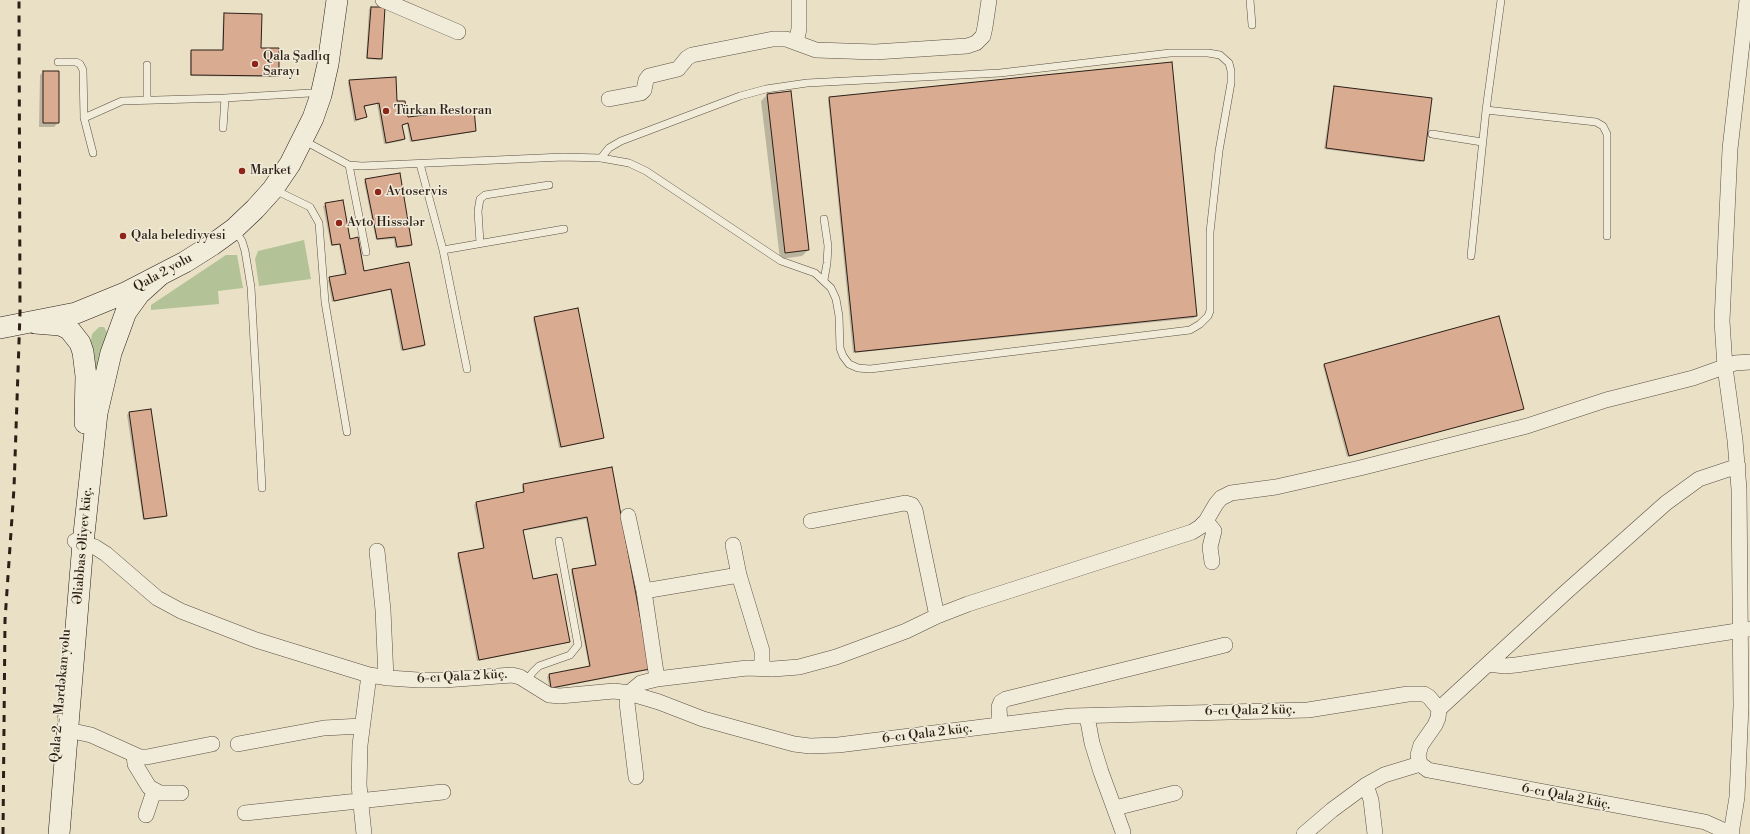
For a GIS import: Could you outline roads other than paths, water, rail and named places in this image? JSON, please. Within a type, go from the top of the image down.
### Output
[{"type":"main road","name":"Qala 2 yolu","points":[[0,328],[35,322],[86,300],[157,265],[180,252],[228,220],[247,203],[280,159],[303,114],[310,93],[317,62],[326,0]]},
{"type":"main road","name":"Qala 2 yolu","points":[[0,316],[125,294],[185,262],[234,229],[273,189],[290,164],[303,140],[321,95],[328,64],[337,0]]},
{"type":"main road","name":"Əliabbas Əliyev küç.","points":[[59,834],[68,730],[78,542],[94,431],[115,340],[129,306],[139,294],[159,276]]},
{"type":"main road","points":[[86,300],[110,323],[114,329],[115,340]]},
{"type":"main road","points":[[80,343],[85,319],[86,300]]},
{"type":"main road","points":[[35,322],[60,325],[69,329],[80,343]]},
{"type":"main road","name":"Qala 2 - Mərdəkan yolu","points":[[50,834],[78,542],[85,422],[86,376],[83,352],[80,343]]},
{"type":"street","points":[[383,0],[458,32]]},
{"type":"street","points":[[796,42],[799,29],[799,0]]},
{"type":"street","points":[[609,99],[644,90],[646,80],[649,76],[678,69],[687,58],[692,55],[773,39],[786,39],[816,50],[875,52],[967,46],[976,43],[983,36],[989,0]]},
{"type":"street","points":[[1731,834],[1737,796],[1745,629],[1738,466],[1725,367],[1722,321],[1730,149],[1747,0]]},
{"type":"street","points":[[636,776],[627,711],[628,693],[641,683],[657,679],[747,668],[762,669],[799,667],[836,657],[968,604],[1192,532],[1206,521],[1216,504],[1222,498],[1231,493],[1291,484],[1527,426],[1606,400],[1694,378],[1725,367],[1750,362]]},
{"type":"street","points":[[1304,834],[1332,810],[1366,785],[1384,775],[1420,764],[1418,755],[1421,745],[1435,725],[1438,718],[1439,709],[1566,592],[1683,489],[1698,478],[1738,466]]},
{"type":"street","points":[[811,521],[905,503],[912,505],[915,510],[937,616]]},
{"type":"street","points":[[628,516],[644,591],[657,679]]},
{"type":"street","points":[[1206,521],[1214,531],[1210,547],[1212,562]]},
{"type":"street","name":"6-cı Qala 2 küç.","points":[[78,542],[106,554],[157,598],[181,611],[256,640],[369,675],[386,678],[444,680],[512,675],[526,681],[549,695],[560,696],[614,691],[628,693],[659,702],[717,723],[776,740],[810,746],[838,745],[1071,716],[1308,710],[1418,694],[1424,694],[1429,697],[1439,709]]},
{"type":"street","points":[[733,544],[739,575],[762,651],[762,669]]},
{"type":"street","points":[[377,551],[383,610],[386,678]]},
{"type":"street","points":[[644,591],[739,575]]},
{"type":"street","points":[[1488,664],[1505,666],[1516,665],[1745,629]]},
{"type":"street","points":[[1000,724],[1000,702],[1006,699],[1225,645]]},
{"type":"street","points":[[364,834],[359,777],[362,726],[369,675]]},
{"type":"street","points":[[1087,716],[1092,743],[1124,832]]},
{"type":"street","points":[[238,744],[324,728],[362,726]]},
{"type":"street","points":[[68,730],[90,735],[134,755],[147,758],[212,744]]},
{"type":"street","points":[[134,755],[136,764],[149,787],[160,793],[181,793]]},
{"type":"street","name":"6-cı Qala 2 küç.","points":[[1420,764],[1428,770],[1442,774],[1705,822],[1731,834]]},
{"type":"street","points":[[1366,785],[1372,800],[1375,834]]},
{"type":"street","points":[[146,815],[154,791]]},
{"type":"street","points":[[245,813],[443,792]]},
{"type":"street","points":[[1115,808],[1174,793]]},
{"type":"lane","points":[[1250,0],[1252,25]]},
{"type":"lane","points":[[1471,256],[1482,142],[1501,0]]},
{"type":"lane","points":[[303,140],[349,164],[362,166],[563,157],[601,158],[629,163],[646,171],[781,261],[815,273],[824,280],[831,288],[836,299],[839,316],[840,348],[843,356],[849,364],[858,368],[870,369],[1190,330],[1204,320],[1210,310],[1210,232],[1220,151],[1231,83],[1231,71],[1229,63],[1220,55],[1208,53],[1170,53],[1000,73],[807,83],[766,89],[740,96],[621,141],[609,148],[601,158]]},
{"type":"lane","points":[[58,62],[76,62],[80,64],[83,70],[84,118],[93,153]]},
{"type":"lane","points":[[146,100],[147,66]]},
{"type":"lane","points":[[84,118],[122,101],[225,98],[310,93]]},
{"type":"lane","points":[[223,128],[225,98]]},
{"type":"lane","points":[[1486,110],[1596,122],[1603,126],[1607,134],[1607,236]]},
{"type":"lane","points":[[1432,134],[1482,142]]},
{"type":"lane","points":[[349,164],[366,252]]},
{"type":"lane","points":[[420,164],[443,250],[467,369]]},
{"type":"lane","points":[[480,243],[478,211],[480,199],[485,195],[549,185]]},
{"type":"lane","points":[[273,189],[310,207],[315,213],[319,223],[326,302],[347,432]]},
{"type":"lane","points":[[824,219],[828,246],[824,280]]},
{"type":"lane","points":[[234,229],[242,241],[245,251],[251,287],[262,488]]},
{"type":"lane","points":[[443,250],[564,229]]},
{"type":"lane","points":[[526,681],[540,666],[570,655],[578,645],[559,541]]},
{"type":"railway","points":[[3,834],[5,620],[14,488],[20,313],[19,0]]},
{"type":"place","name":"Qala Şadlıq Sarayı","points":[[255,64]]},
{"type":"place","name":"Türkan Restoran","points":[[386,111]]},
{"type":"place","name":"Market","points":[[242,171]]},
{"type":"place","name":"Avtoservis","points":[[378,192]]},
{"type":"place","name":"Avto Hissələr","points":[[339,223]]},
{"type":"place","name":"Qala belediyyesi","points":[[123,236]]}]
